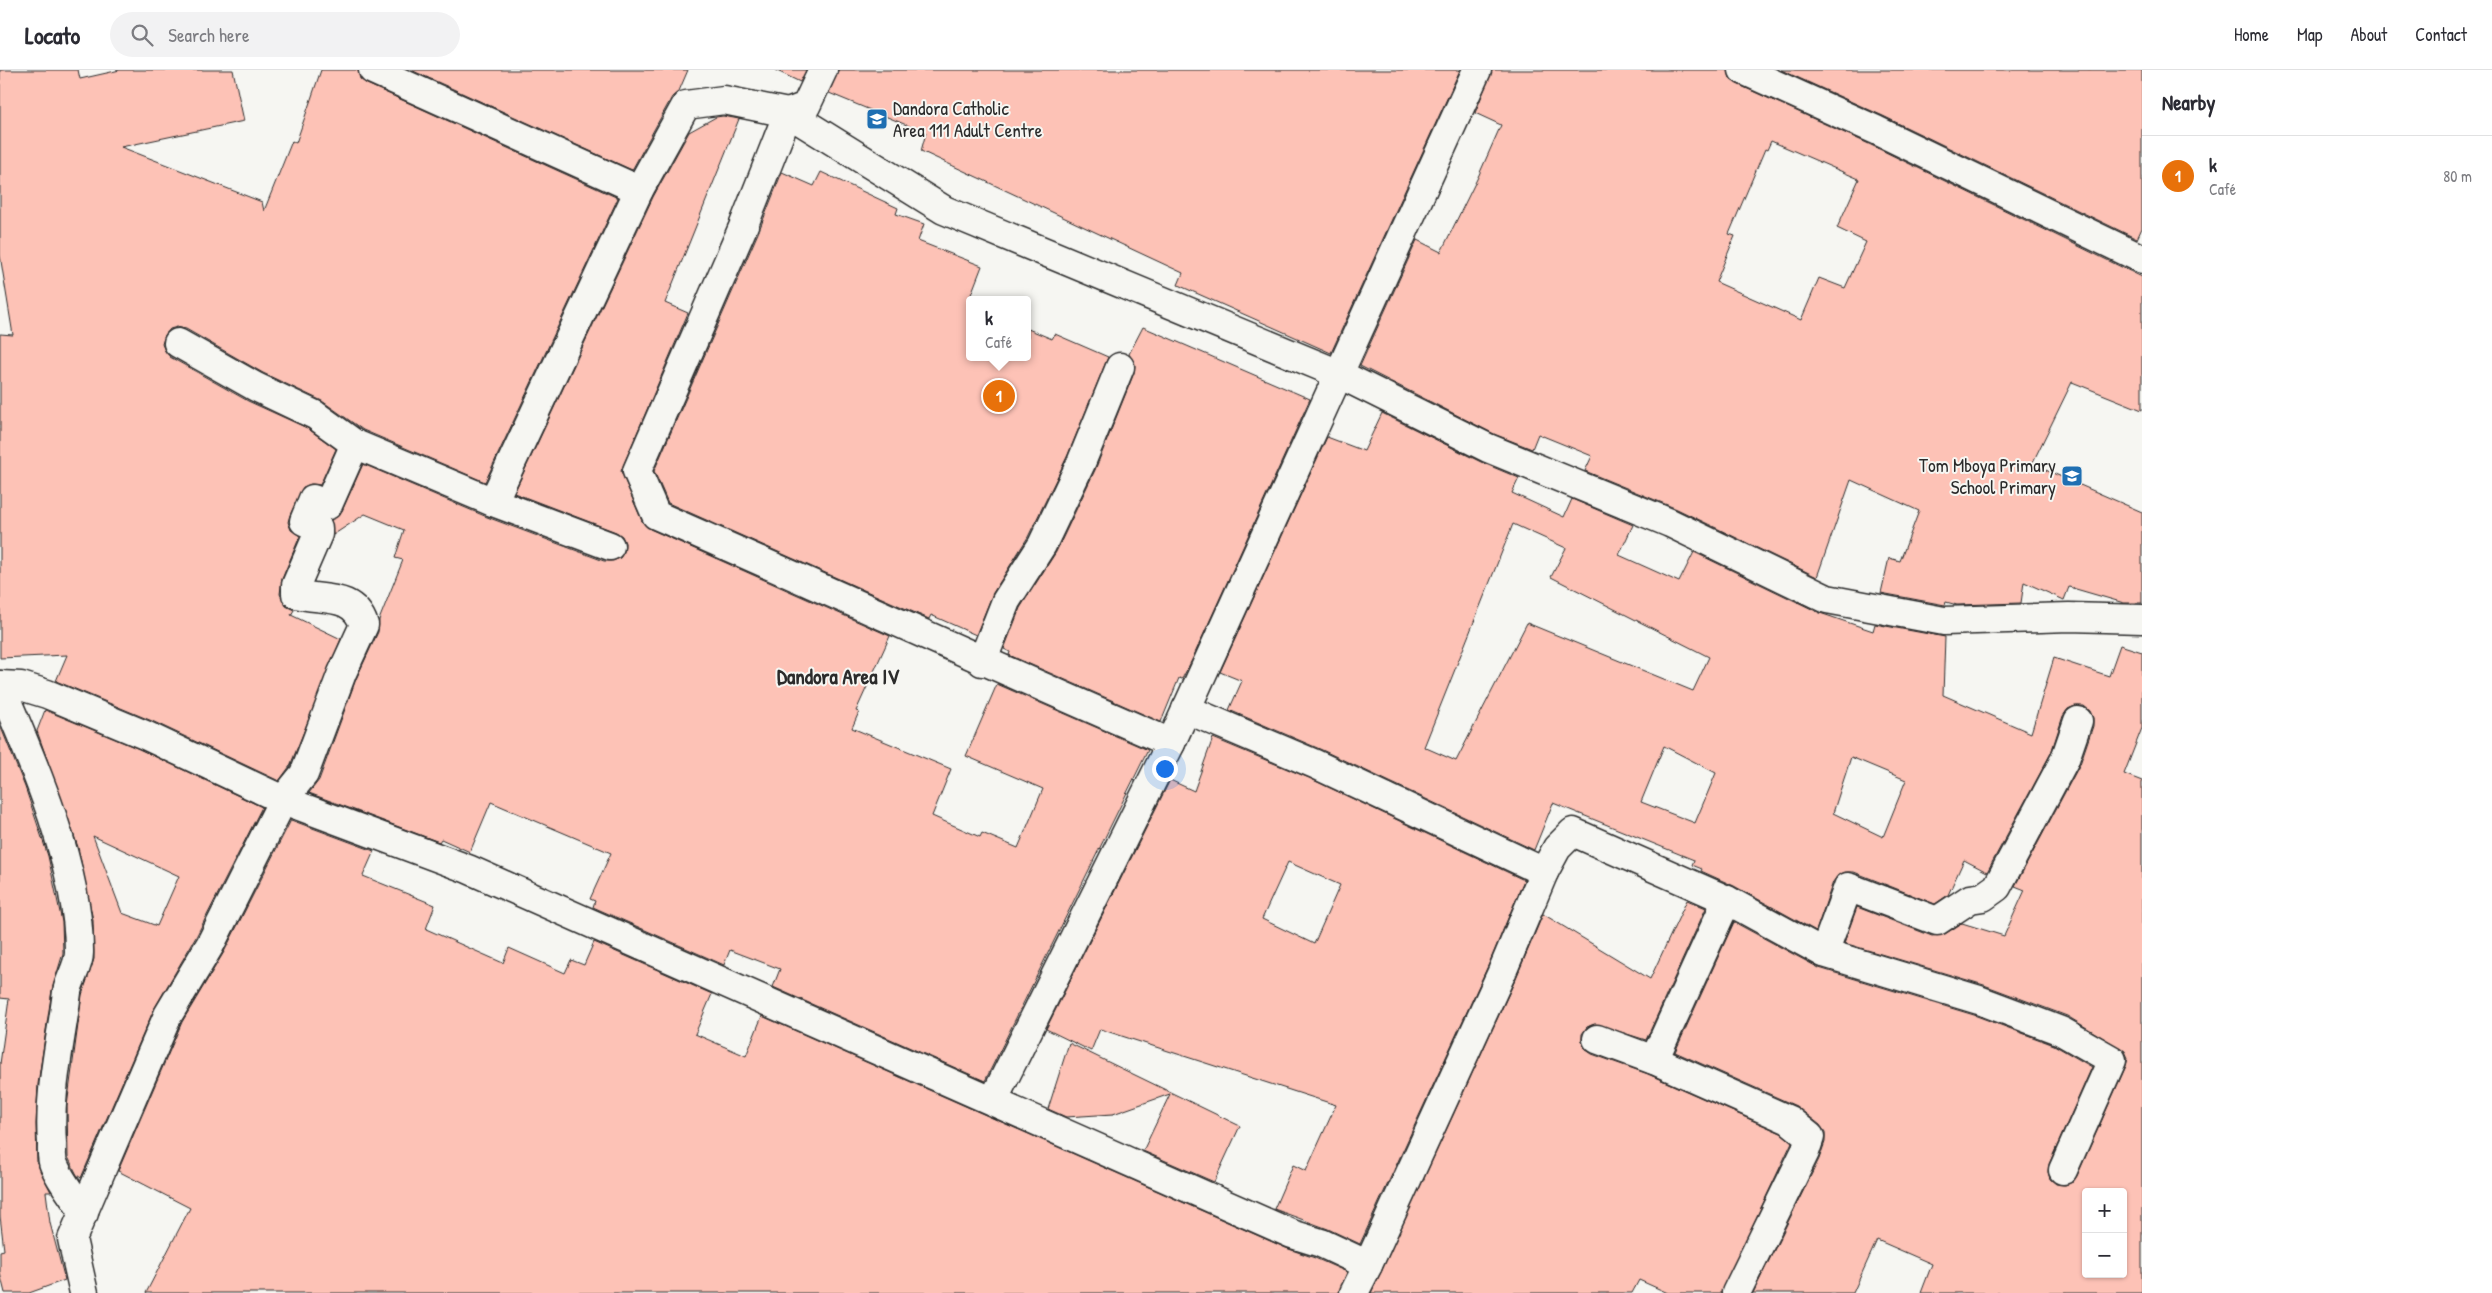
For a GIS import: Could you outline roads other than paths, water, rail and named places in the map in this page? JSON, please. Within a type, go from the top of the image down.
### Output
[{"type":"street","points":[[373,70],[639,190]]},
{"type":"street","points":[[823,70],[806,106],[788,114],[743,227],[637,471],[656,515],[819,586],[982,662],[1172,743]]},
{"type":"street","points":[[993,1101],[1172,743],[1477,70]]},
{"type":"street","points":[[1743,70],[1876,130],[2142,260]]},
{"type":"street","points":[[493,502],[639,190],[686,105],[724,100],[788,114],[944,210],[1339,374],[1488,448],[1670,522],[1827,599],[1944,621],[2069,617],[2142,619]]},
{"type":"street","points":[[178,343],[256,387],[315,415],[355,444],[493,502],[610,546]]},
{"type":"street","points":[[982,662],[1006,601],[1042,545],[1081,463],[1120,367]]},
{"type":"street","points":[[84,1293],[72,1239],[168,1015],[210,945],[283,800],[304,774],[342,673],[364,625],[360,613],[343,602],[329,596],[296,594],[296,585],[318,534],[318,528],[304,521],[313,499],[328,505],[355,444]]},
{"type":"street","points":[[84,1213],[53,1164],[50,1123],[54,1071],[59,1055],[68,989],[80,955],[73,890],[56,830],[30,757],[0,685],[21,686],[46,694],[145,736],[283,800],[468,869],[1292,1234],[1321,1243],[1368,1265]]},
{"type":"street","points":[[1186,709],[1315,764],[1544,872]]},
{"type":"street","points":[[1824,953],[1848,887],[1937,921],[1970,899],[1983,896],[1997,887],[2065,759],[2078,721]]},
{"type":"street","points":[[1354,1293],[1502,972],[1544,872],[1557,848],[1573,832],[1727,900],[1824,953],[1979,1000],[2062,1031],[2112,1060],[2063,1170]]},
{"type":"street","points":[[1654,1060],[1727,900]]},
{"type":"street","points":[[1598,1039],[1654,1060],[1789,1120],[1810,1137],[1805,1152],[1736,1293]]},
{"type":"place","name":"Dandora Catholic Area 111 Adult Centre","points":[[877,119]]},
{"type":"place","name":"k","points":[[999,396]]},
{"type":"place","name":"Tom Mboya Primary School Primary","points":[[2072,476]]},
{"type":"district","name":"Dandora Area IV","points":[[838,676]]}]
